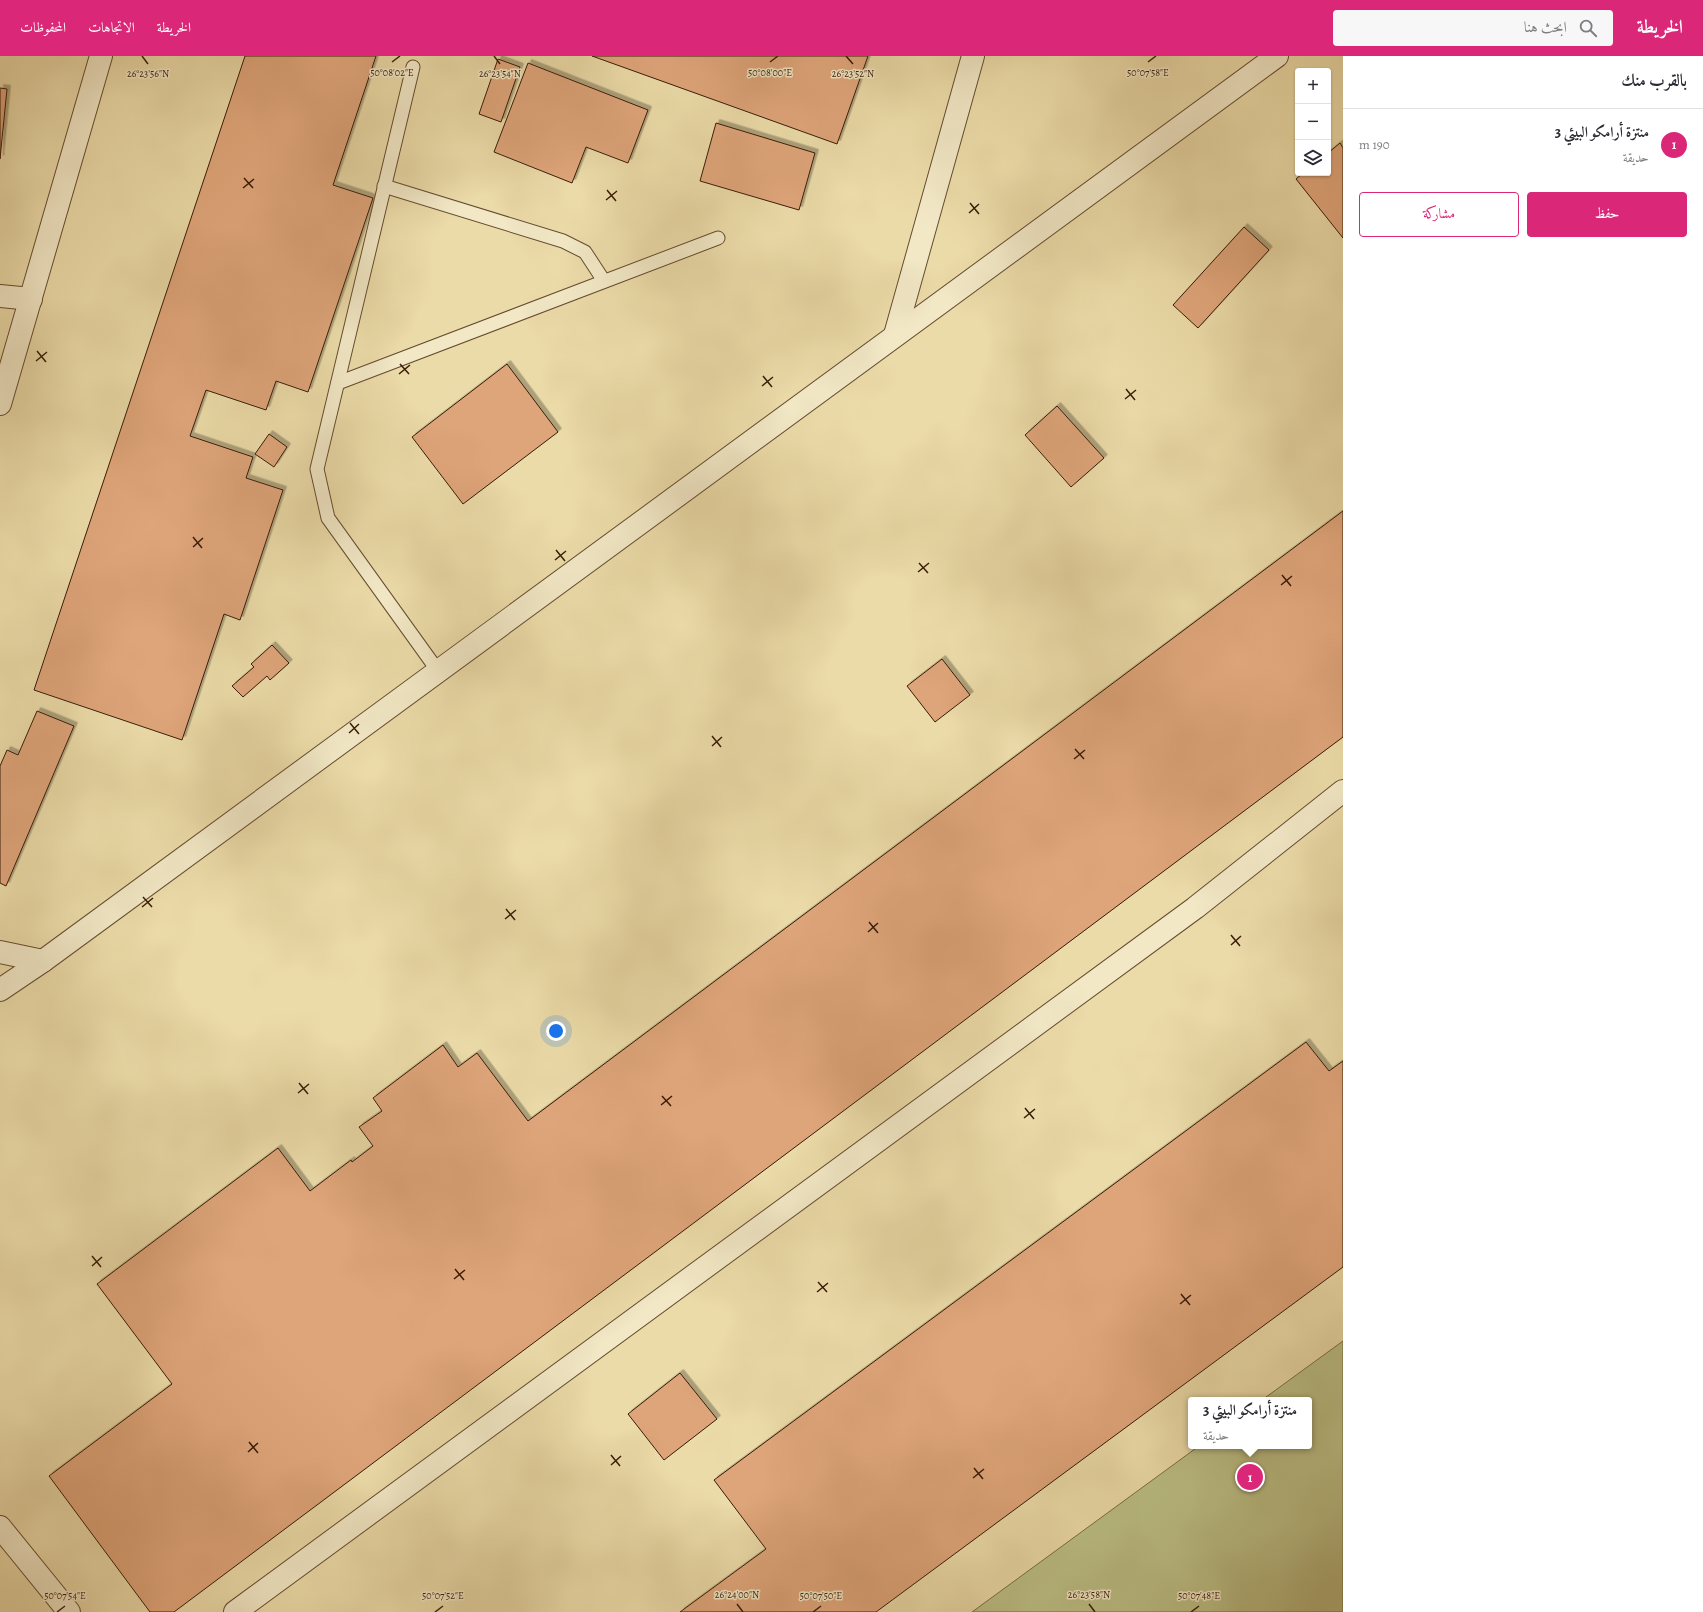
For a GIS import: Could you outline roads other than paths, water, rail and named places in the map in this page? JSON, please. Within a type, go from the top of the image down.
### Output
[{"type":"street","points":[[0,404],[101,56]]},
{"type":"street","points":[[895,335],[973,56]]},
{"type":"street","points":[[0,990],[43,961],[1277,56]]},
{"type":"street","points":[[0,296],[31,299]]},
{"type":"street","points":[[235,1612],[1195,908],[1343,791]]},
{"type":"street","points":[[0,952],[43,961]]},
{"type":"street","points":[[0,1526],[69,1612]]},
{"type":"lane","points":[[413,68],[317,469],[328,518],[438,671]]},
{"type":"lane","points":[[384,186],[563,242],[585,252],[604,281]]},
{"type":"lane","points":[[338,382],[718,238]]},
{"type":"place","name":"منتزة أرامكو البيئي 3","points":[[1250,1477]]}]
